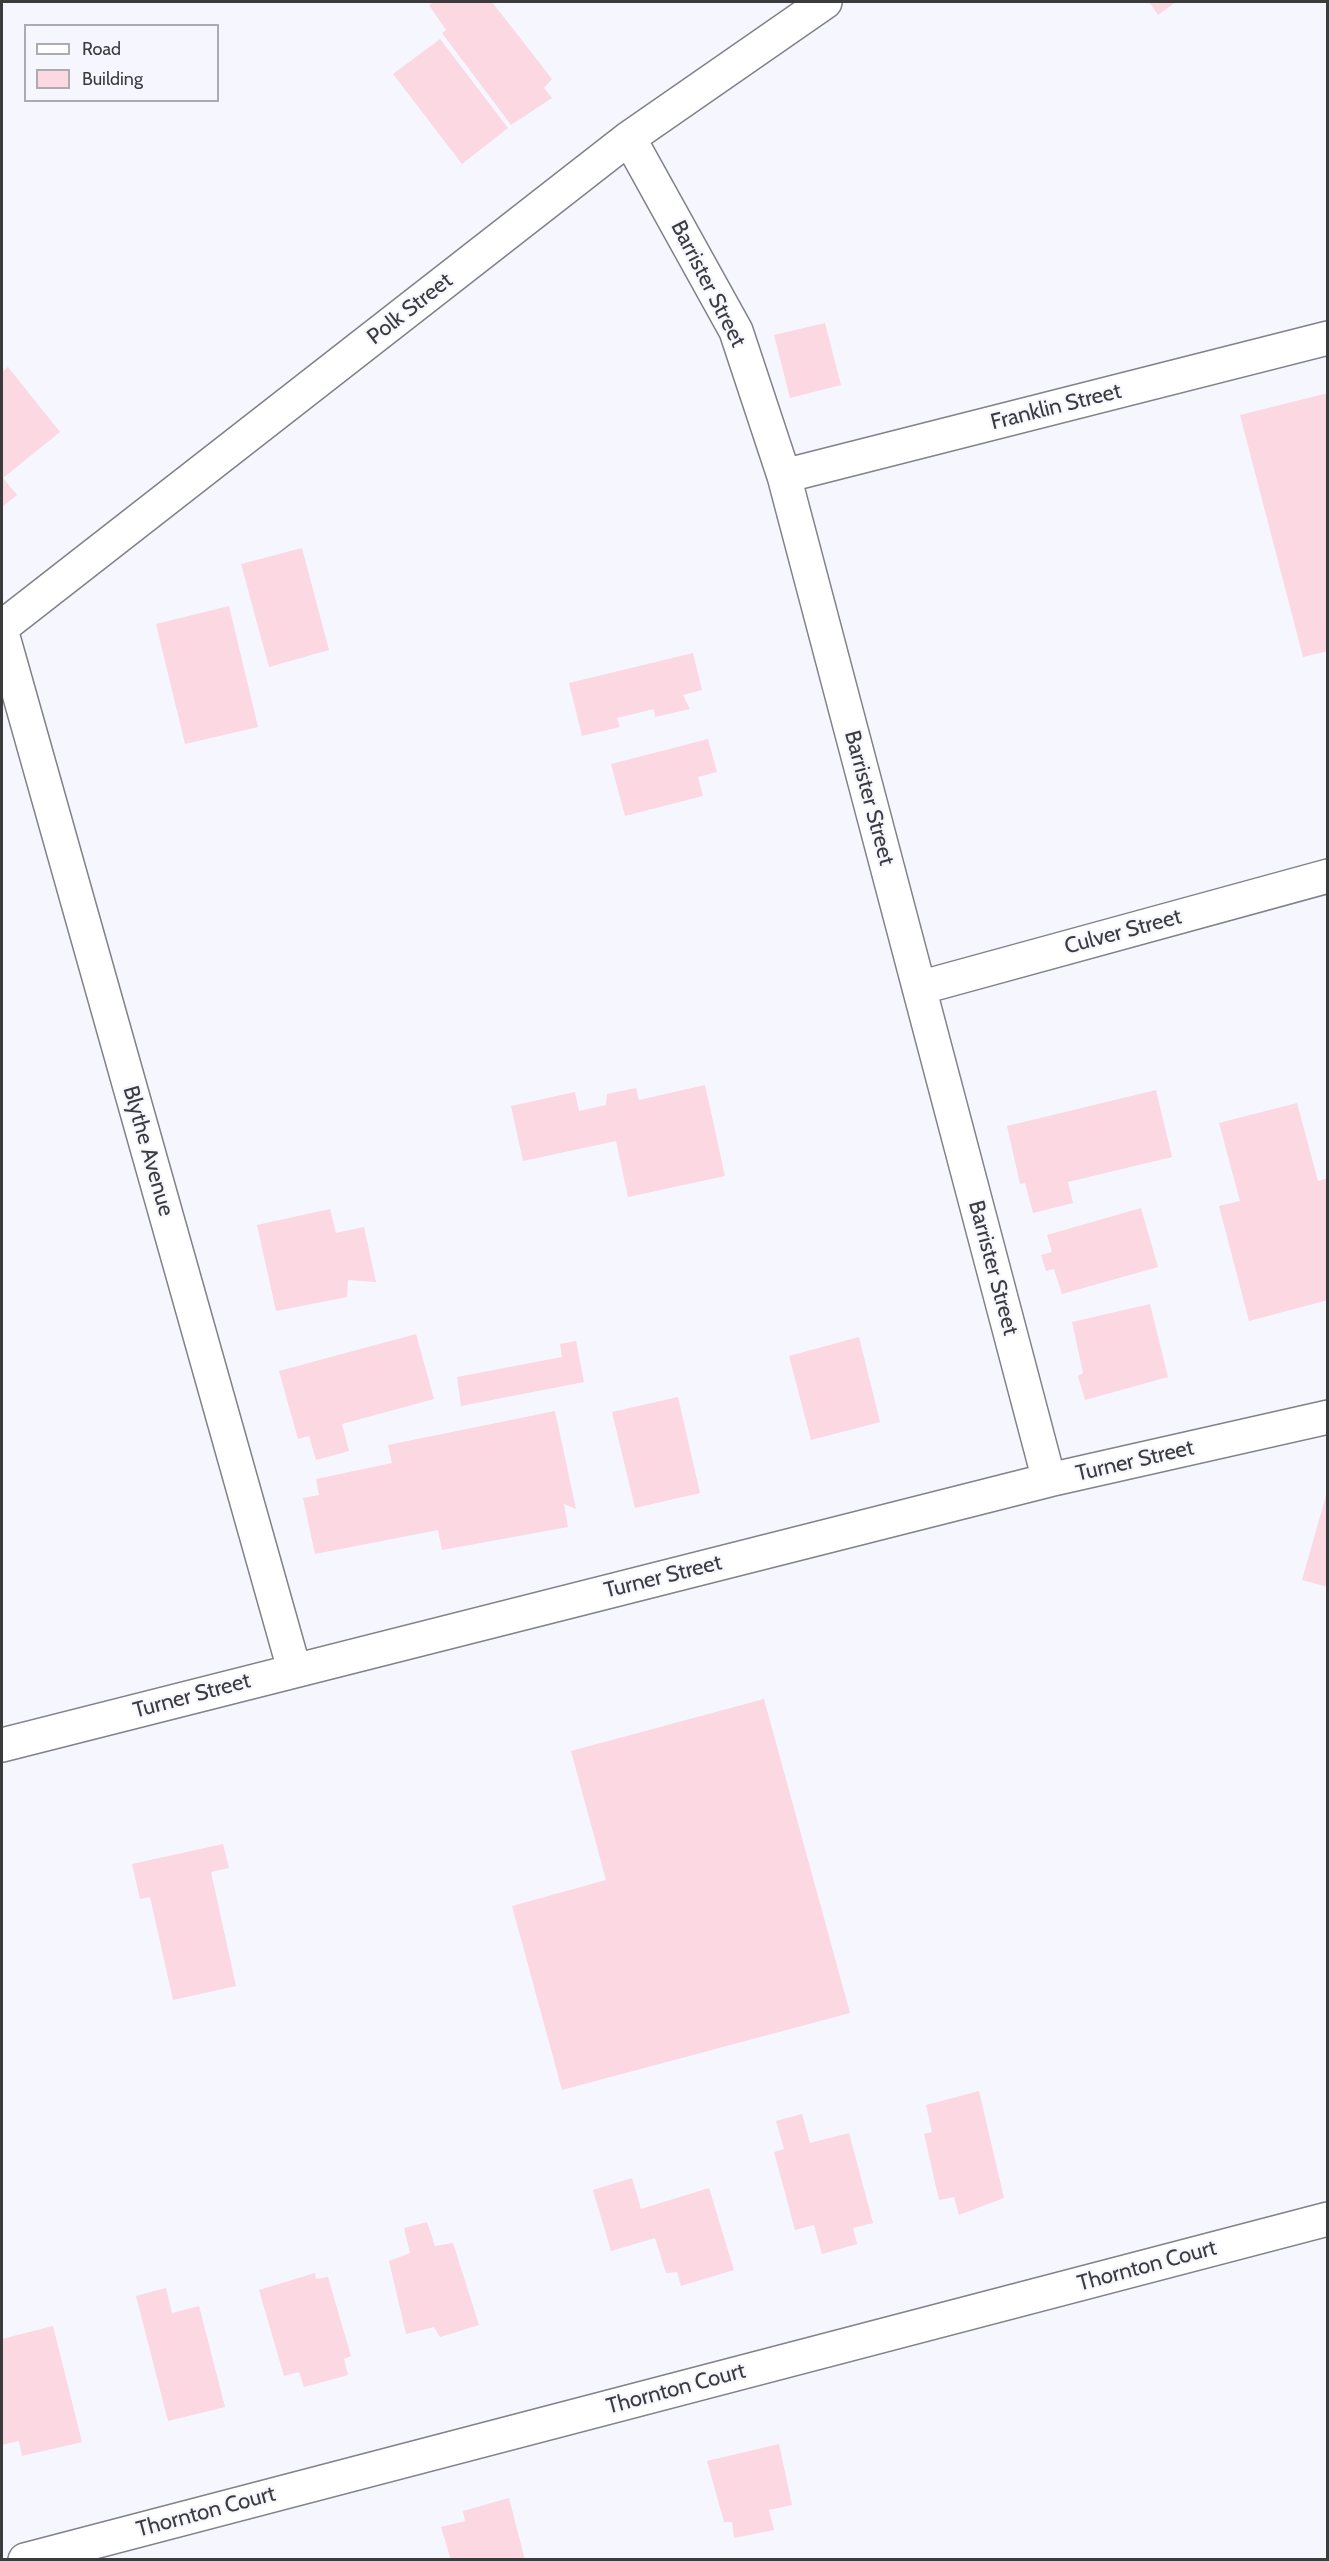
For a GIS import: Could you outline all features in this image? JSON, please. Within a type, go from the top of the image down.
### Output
[{"type":"street","name":"Polk Street","points":[[2,627],[629,138],[825,2]]},
{"type":"street","name":"Barrister Street","points":[[629,138],[736,331],[784,476],[1049,1480]]},
{"type":"street","name":"Franklin Street","points":[[784,476],[1328,338]]},
{"type":"street","name":"Blythe Avenue","points":[[2,633],[294,1669]]},
{"type":"street","name":"Culver Street","points":[[920,988],[1328,876]]},
{"type":"street","name":"Turner Street","points":[[2,1745],[294,1669],[1049,1480],[1328,1418]]},
{"type":"street","name":"Thornton Court","points":[[25,2559],[1328,2218]]},
{"type":"building","points":[[434,2],[492,2],[552,79],[544,88],[552,98],[511,125],[442,33],[446,30],[429,5]]},
{"type":"building","points":[[1149,2],[1176,2],[1158,15]]},
{"type":"building","points":[[440,39],[508,128],[462,164],[393,74]]},
{"type":"building","points":[[825,323],[841,385],[790,398],[774,335]]},
{"type":"building","points":[[8,367],[60,432],[3,478],[17,495],[2,507],[2,372]]},
{"type":"building","points":[[1328,393],[1328,651],[1303,657],[1240,415]]},
{"type":"building","points":[[302,548],[329,650],[269,667],[241,564]]},
{"type":"building","points":[[229,606],[258,727],[185,744],[156,624]]},
{"type":"building","points":[[693,653],[702,690],[683,695],[690,709],[655,717],[654,709],[617,718],[620,727],[582,736],[569,683]]},
{"type":"building","points":[[708,739],[717,772],[698,777],[703,796],[625,816],[611,764]]},
{"type":"building","points":[[705,1085],[725,1176],[628,1197],[616,1141],[523,1161],[511,1106],[575,1092],[579,1111],[606,1105],[607,1094],[636,1088],[639,1100]]},
{"type":"building","points":[[1156,1090],[1172,1157],[1068,1182],[1073,1203],[1033,1213],[1025,1183],[1020,1184],[1007,1126]]},
{"type":"building","points":[[1297,1103],[1318,1181],[1328,1178],[1328,1300],[1249,1321],[1219,1206],[1240,1201],[1219,1123]]},
{"type":"building","points":[[1141,1208],[1158,1267],[1062,1294],[1054,1269],[1046,1271],[1041,1255],[1052,1252],[1047,1235]]},
{"type":"building","points":[[330,1209],[336,1233],[364,1227],[376,1282],[348,1280],[347,1297],[276,1311],[257,1225]]},
{"type":"building","points":[[1150,1304],[1168,1377],[1085,1400],[1078,1376],[1083,1373],[1072,1322]]},
{"type":"building","points":[[416,1334],[434,1399],[342,1424],[349,1451],[316,1460],[309,1436],[298,1439],[279,1371]]},
{"type":"building","points":[[859,1337],[880,1422],[811,1440],[789,1356]]},
{"type":"building","points":[[576,1341],[584,1382],[461,1406],[457,1377],[562,1357],[560,1344]]},
{"type":"building","points":[[678,1397],[700,1493],[635,1508],[612,1412]]},
{"type":"building","points":[[555,1411],[576,1509],[564,1504],[568,1527],[442,1550],[438,1530],[315,1554],[303,1498],[319,1495],[316,1479],[392,1463],[388,1445]]},
{"type":"building","points":[[1328,1492],[1328,1587],[1302,1580]]},
{"type":"building","points":[[764,1699],[850,2013],[562,2090],[512,1906],[606,1880],[571,1751]]},
{"type":"building","points":[[223,1844],[229,1868],[211,1872],[236,1986],[173,2000],[150,1897],[140,1899],[132,1864]]},
{"type":"building","points":[[979,2091],[1004,2198],[959,2215],[954,2197],[939,2200],[924,2134],[932,2132],[926,2105]]},
{"type":"building","points":[[802,2114],[810,2143],[849,2133],[873,2223],[853,2228],[857,2244],[822,2254],[814,2225],[795,2230],[774,2152],[784,2149],[776,2121]]},
{"type":"building","points":[[632,2178],[641,2209],[709,2188],[734,2270],[681,2286],[677,2272],[666,2273],[655,2238],[611,2251],[593,2190]]},
{"type":"building","points":[[427,2222],[435,2246],[453,2243],[479,2325],[440,2337],[434,2327],[406,2334],[389,2261],[410,2253],[404,2228]]},
{"type":"building","points":[[315,2273],[316,2279],[328,2277],[351,2356],[344,2359],[348,2375],[304,2387],[299,2372],[284,2376],[259,2290]]},
{"type":"building","points":[[166,2288],[172,2313],[199,2306],[225,2407],[168,2421],[136,2296]]},
{"type":"building","points":[[53,2326],[82,2442],[22,2456],[19,2441],[2,2445],[2,2339]]},
{"type":"building","points":[[779,2444],[792,2505],[769,2510],[774,2530],[734,2538],[732,2522],[724,2522],[707,2461]]},
{"type":"building","points":[[509,2498],[525,2560],[451,2560],[441,2527],[465,2521],[463,2511]]}]
